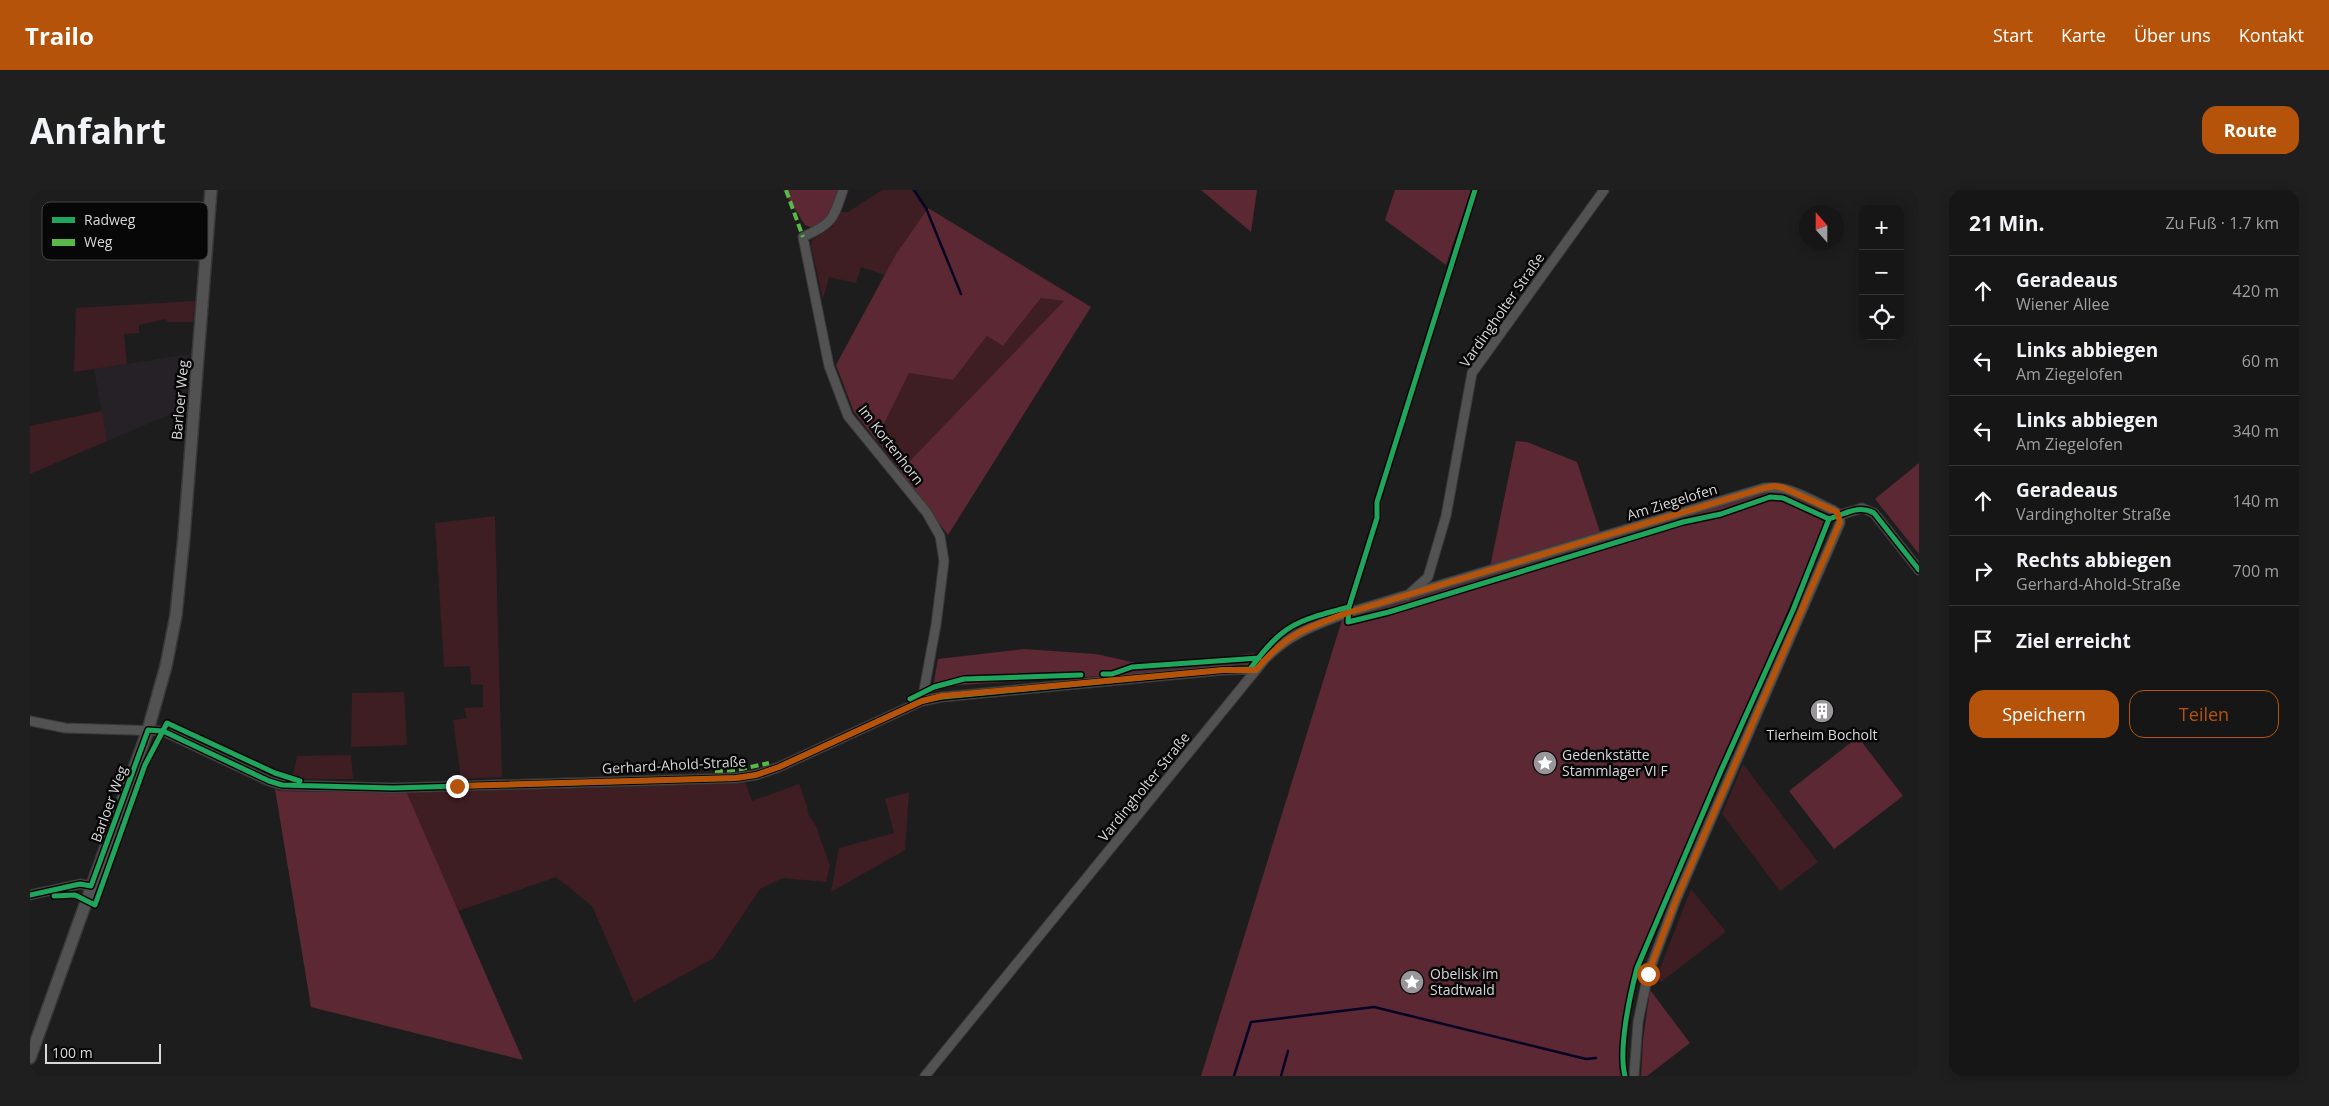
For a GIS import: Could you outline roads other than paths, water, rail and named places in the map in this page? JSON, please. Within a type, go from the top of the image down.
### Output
[{"type":"street","name":"Barloer Weg","points":[[208,226],[211,190]]},
{"type":"street","name":"Im Kortenhorn","points":[[843,190],[835,215],[824,227],[803,237],[829,366],[848,416],[927,513],[940,536],[944,561],[936,625],[922,701]]},
{"type":"street","name":"Vardingholter Straße","points":[[926,1076],[1256,670],[1281,643],[1314,625],[1347,613],[1405,598],[1428,577],[1446,516],[1472,373],[1604,190]]},
{"type":"street","name":"Barloer Weg","points":[[30,1058],[148,730],[166,666],[176,615],[205,260]]},
{"type":"street","name":"Am Ziegelofen","points":[[1405,598],[1775,486],[1784,488],[1834,510],[1840,515]]},
{"type":"street","points":[[1634,1076],[1638,1022],[1648,974],[1676,900],[1840,522],[1840,515],[1862,508],[1874,513],[1919,570]]},
{"type":"street","points":[[1428,577],[1429,584],[1435,588]]},
{"type":"street","name":"Gerhard-Ahold-Straße","points":[[148,730],[162,731],[269,781],[282,785],[393,788],[637,782],[756,775],[779,767],[922,701],[942,696],[1223,670],[1256,670]]},
{"type":"street","points":[[30,721],[65,728],[148,730]]},
{"type":"street","points":[[30,895],[80,884],[91,886]]},
{"type":"waterway","points":[[914,190],[926,208],[961,294]]},
{"type":"waterway","points":[[1234,1076],[1251,1022],[1374,1007],[1586,1059],[1596,1058]]},
{"type":"waterway","points":[[1281,1076],[1288,1051]]},
{"type":"place","name":"Tierheim Bocholt","points":[[1822,711]]},
{"type":"place","name":"Gedenkstätte Stammlager VI F","points":[[1545,763]]},
{"type":"place","name":"Obelisk im Stadtwald","points":[[1412,982]]}]
